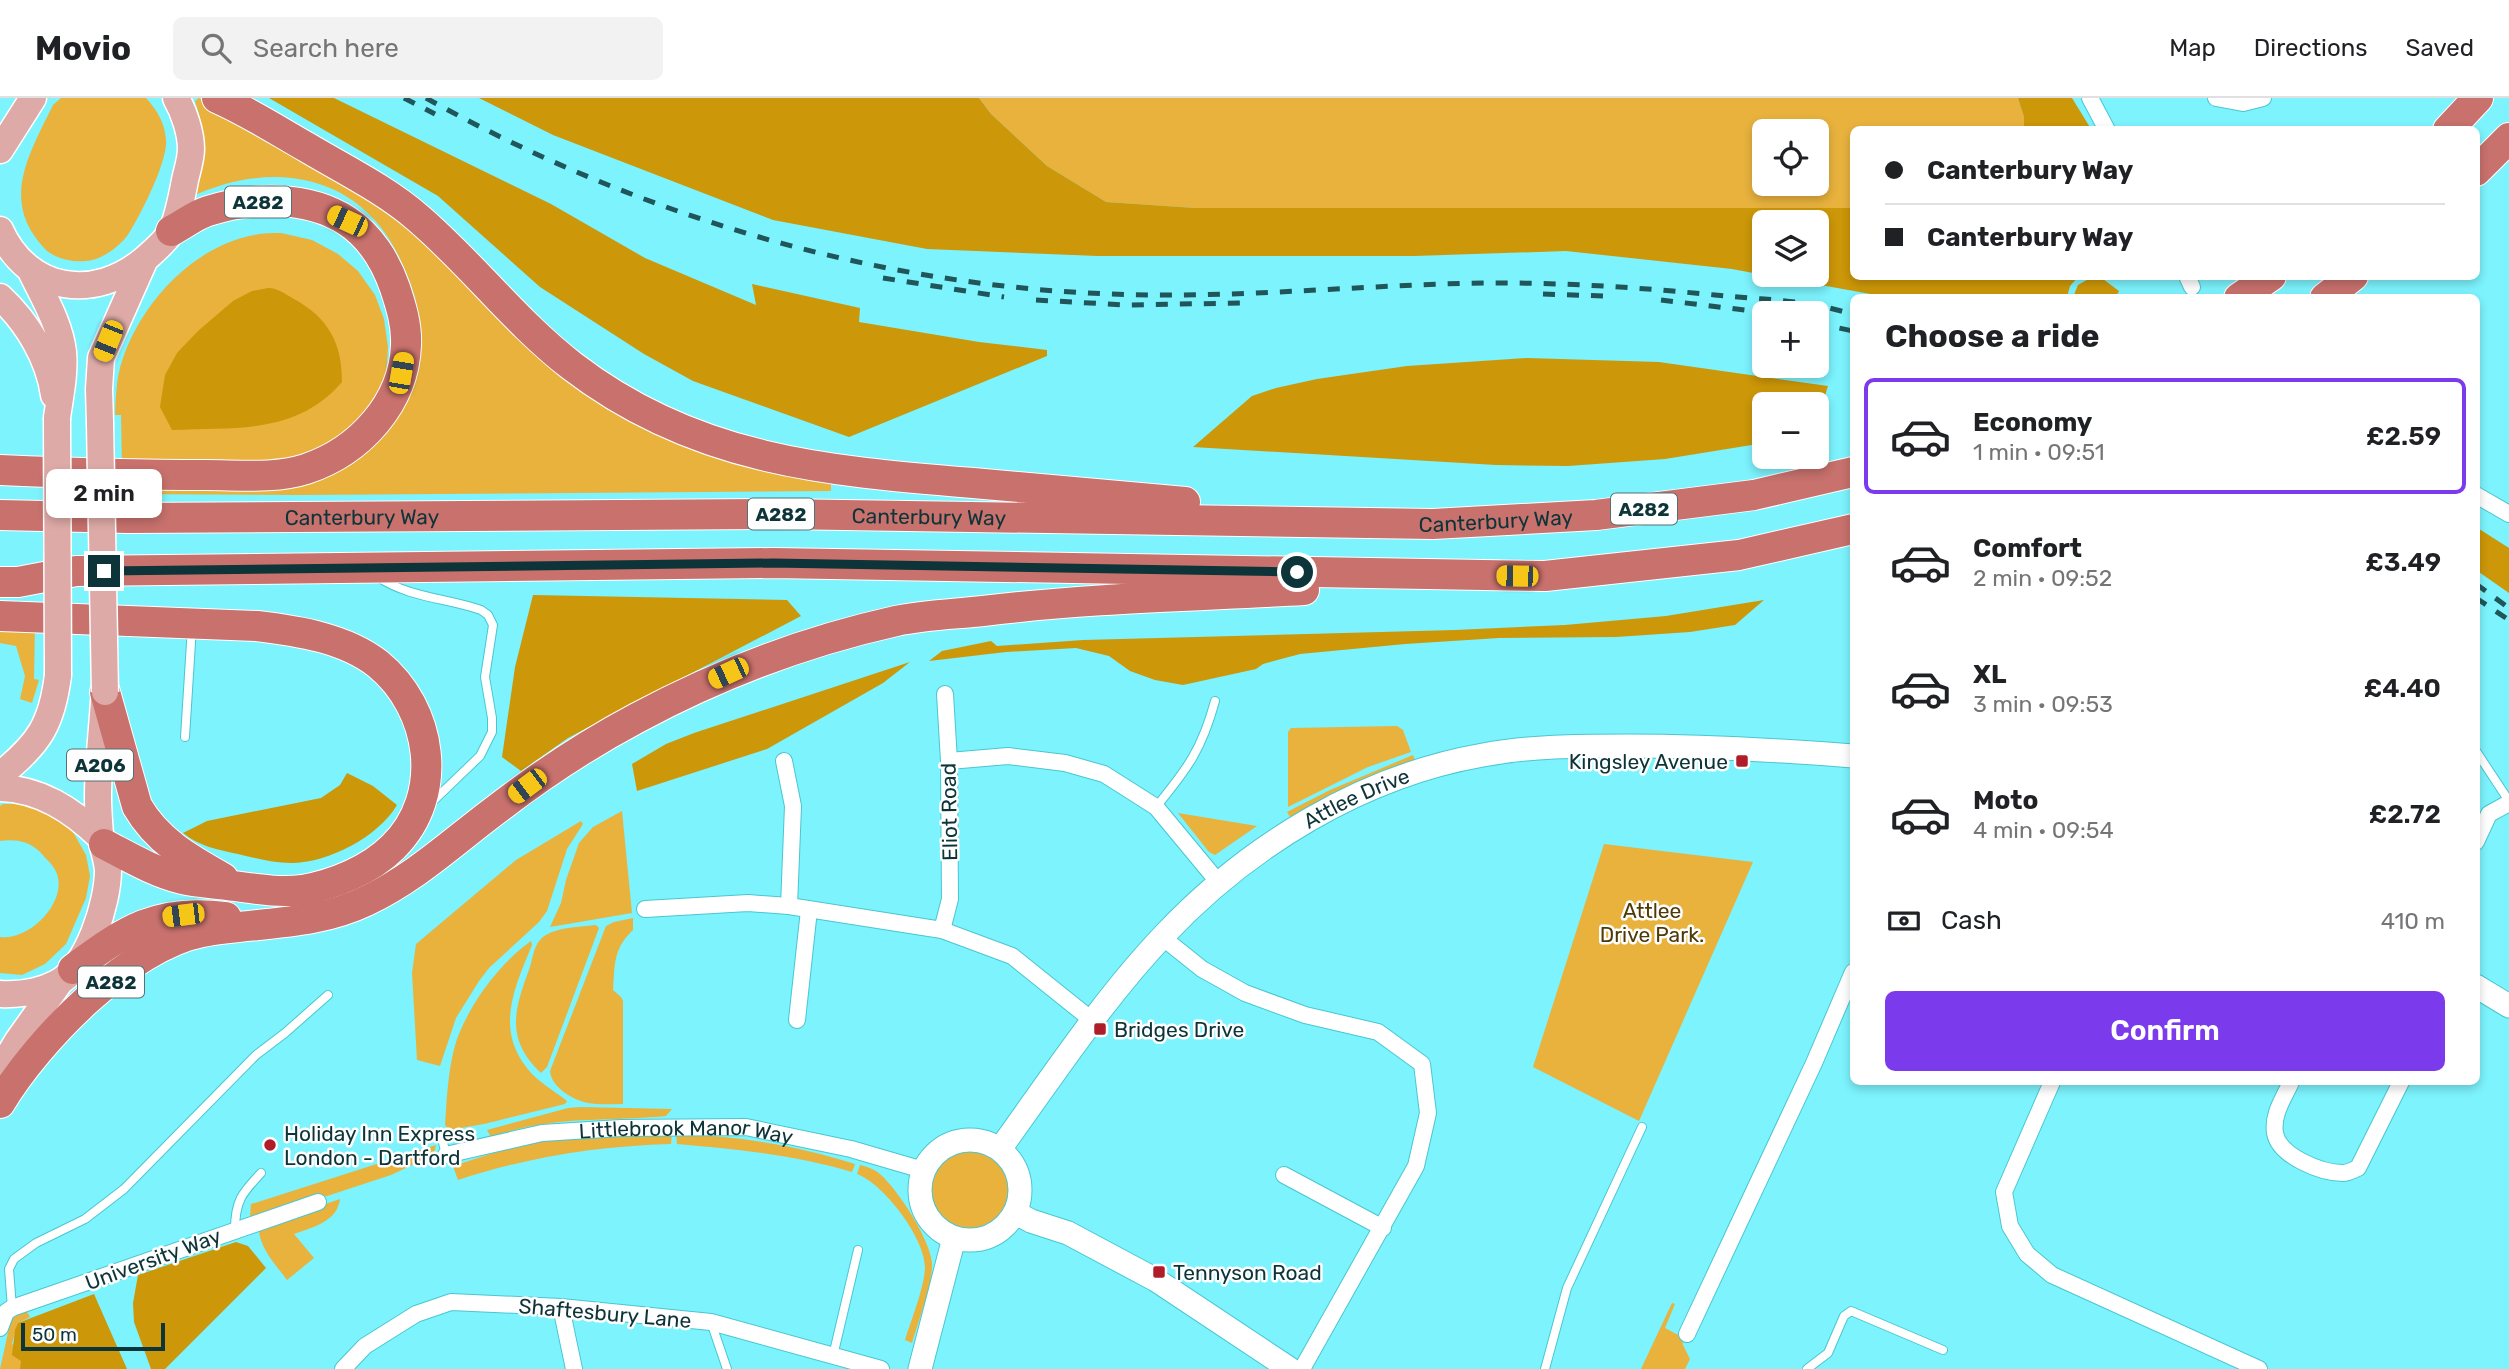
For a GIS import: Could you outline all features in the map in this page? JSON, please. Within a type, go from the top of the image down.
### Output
[{"type":"highway","name":"A282","points":[[217,98],[363,180],[418,218],[523,322],[571,365],[616,396],[674,427],[732,449],[801,465],[887,477],[1433,524]]},
{"type":"highway","points":[[2452,126],[2478,98]]},
{"type":"highway","points":[[2480,167],[2509,138]]},
{"type":"highway","name":"A282","points":[[0,470],[126,475],[279,475],[304,470],[326,461],[353,446],[376,424],[391,399],[401,373],[406,345],[404,319],[388,268],[364,236],[347,221],[321,208],[291,201],[264,201],[206,212],[171,231]]},
{"type":"highway","points":[[2245,294],[2265,280]]},
{"type":"highway","points":[[2330,294],[2348,280]]},
{"type":"highway","name":"Canterbury Way","points":[[0,515],[128,519],[780,514],[1433,524],[1609,514],[1754,495],[1850,473]]},
{"type":"highway","name":"A282","points":[[0,1103],[19,1073],[46,1041],[86,1002],[137,962],[168,944],[195,934],[261,923],[298,922],[320,918],[386,891],[418,871],[550,771],[637,718],[700,686],[772,657],[899,621],[1026,606],[1545,576],[1739,555],[1850,531]]},
{"type":"highway","name":"A282","points":[[0,561],[76,571],[773,563],[1545,576]]},
{"type":"highway","name":"A282","points":[[0,582],[18,582],[76,571]]},
{"type":"highway","points":[[0,617],[257,626],[321,637],[353,649],[375,662],[396,680],[413,705],[424,735],[425,783],[413,820],[398,842],[384,855],[362,869],[331,883],[281,891],[181,878],[143,865],[102,841]]},
{"type":"highway","points":[[105,692],[134,797],[146,822],[164,841],[186,857],[235,886]]},
{"type":"highway","name":"A282","points":[[66,976],[119,936],[160,918],[208,914],[261,923]]},
{"type":"main road","points":[[0,230],[17,264],[50,281],[91,285],[111,281],[130,271],[171,231],[191,148],[186,124],[176,98]]},
{"type":"main road","points":[[0,150],[24,105]]},
{"type":"main road","name":"A206","points":[[102,841],[98,796],[105,692],[99,389],[101,358],[146,258]]},
{"type":"main road","name":"A206","points":[[0,775],[40,735],[50,716],[58,675],[57,418],[64,372],[63,349],[54,320],[17,264]]},
{"type":"main road","points":[[0,297],[30,332],[44,359],[53,388],[57,418]]},
{"type":"main road","points":[[0,788],[34,793],[51,799],[85,822],[102,841],[108,870],[106,899],[92,937],[17,1042],[0,1071]]},
{"type":"main road","points":[[0,994],[22,993],[66,976]]},
{"type":"street","points":[[2090,98],[2105,126]]},
{"type":"street","points":[[2216,98],[2243,103],[2263,98]]},
{"type":"street","points":[[2480,497],[2509,514]]},
{"type":"street","name":"Eliot Road","points":[[942,929],[950,899],[949,761],[945,694]]},
{"type":"street","name":"Attlee Drive","points":[[1000,1149],[1093,1021],[1162,937],[1219,883],[1289,833],[1364,792],[1399,777],[1482,755],[1540,748],[1743,748],[1850,757]]},
{"type":"street","points":[[949,761],[1008,756],[1065,763],[1104,774],[1156,807],[1219,883]]},
{"type":"street","points":[[784,761],[793,806],[789,906]]},
{"type":"street","points":[[2480,833],[2488,814],[2509,802]]},
{"type":"street","points":[[645,909],[748,903],[789,906],[942,929],[1012,956],[1093,1021]]},
{"type":"street","points":[[797,1020],[809,909]]},
{"type":"street","points":[[1162,937],[1202,969],[1245,993],[1305,1015],[1378,1032],[1422,1064],[1428,1113],[1416,1166],[1302,1369]]},
{"type":"street","points":[[1687,1334],[1814,1063],[1850,979]]},
{"type":"street","points":[[2480,988],[2509,1006]]},
{"type":"street","points":[[2051,1085],[2004,1192],[2010,1226],[2027,1254],[2052,1275],[2259,1369]]},
{"type":"street","points":[[2290,1085],[2274,1118],[2275,1135],[2281,1146],[2323,1170],[2339,1173],[2358,1168],[2399,1085]]},
{"type":"street","name":"Littlebrook Manor Way","points":[[446,1155],[542,1133],[621,1128],[746,1127],[851,1149],[923,1170]]},
{"type":"street","points":[[965,1139],[984,1141],[1000,1149],[1013,1162],[1020,1178],[1021,1196],[1016,1213],[1007,1224],[989,1236],[968,1240],[954,1238],[939,1230],[928,1218],[921,1203],[923,1170],[933,1155],[948,1144],[965,1139]]},
{"type":"street","points":[[1284,1175],[1383,1228]]},
{"type":"street","name":"University Way","points":[[12,1308],[318,1202]]},
{"type":"street","points":[[1016,1213],[1031,1221],[1069,1233],[1156,1280],[1290,1369]]},
{"type":"street","points":[[920,1369],[954,1238]]},
{"type":"street","name":"Shaftesbury Lane","points":[[343,1369],[365,1346],[416,1314],[451,1301],[561,1307],[711,1322],[881,1369]]},
{"type":"street","points":[[561,1307],[574,1369]]},
{"type":"street","points":[[0,1328],[6,1312],[12,1308]]},
{"type":"lane","points":[[365,568],[394,587],[483,611],[493,625],[485,672],[492,723],[488,743],[474,762],[413,820]]},
{"type":"lane","points":[[185,737],[192,624]]},
{"type":"lane","points":[[1156,807],[1199,749],[1215,701]]},
{"type":"lane","points":[[2480,757],[2509,802]]},
{"type":"lane","points":[[12,1308],[9,1269],[14,1259],[36,1243],[85,1219],[124,1189],[256,1055],[328,995]]},
{"type":"lane","points":[[1545,1369],[1567,1288],[1642,1127]]},
{"type":"lane","points":[[441,1134],[446,1155]]},
{"type":"lane","points":[[235,1230],[238,1201],[261,1174]]},
{"type":"lane","points":[[833,1356],[858,1250]]},
{"type":"lane","points":[[1807,1369],[1828,1353],[1844,1316],[1851,1311],[1943,1350]]},
{"type":"lane","points":[[711,1322],[727,1369]]},
{"type":"green space","points":[[61,98],[146,98],[160,117],[164,128],[166,140],[163,161],[147,201],[126,237],[101,257],[90,260],[70,260],[51,254],[32,232],[24,215],[21,197],[27,162],[53,105]]},
{"type":"green space","points":[[199,98],[370,200],[708,455],[750,468],[831,483],[831,491],[118,494],[118,484],[339,468],[419,328],[419,316],[411,284],[385,233],[364,210],[340,193],[313,182],[284,177],[254,178],[222,185],[191,197],[204,149],[195,101]]},
{"type":"green space","points":[[979,98],[2018,98],[2024,117],[2024,126],[1850,126],[1850,208],[1195,208],[1106,202],[1047,166],[991,114]]},
{"type":"green space","points":[[264,233],[281,233],[312,240],[338,254],[358,271],[375,295],[384,319],[388,347],[386,376],[364,421],[294,465],[122,467],[121,415],[115,415],[117,381],[122,361],[142,319],[172,281],[210,252],[231,241]]},
{"type":"green space","points":[[0,624],[35,626],[34,679],[39,680],[32,703],[20,699],[25,676],[16,646],[0,643]]},
{"type":"green space","points":[[1397,726],[1403,730],[1411,752],[1368,767],[1288,807],[1288,732],[1291,728]]},
{"type":"green space","points":[[1413,755],[1416,763],[1292,820],[1287,812],[1330,790]]},
{"type":"green space","points":[[27,804],[57,816],[73,832],[86,855],[90,876],[86,898],[66,944],[45,964],[22,975],[0,973],[0,937],[23,933],[43,918],[51,908],[59,885],[54,868],[36,848],[22,842],[0,841],[0,806]]},
{"type":"green space","points":[[622,811],[632,913],[550,927],[561,903],[579,843],[593,827]]},
{"type":"green space","points":[[1178,813],[1257,826],[1215,855],[1209,852]]},
{"type":"green space","points":[[581,821],[583,824],[567,849],[547,911],[479,981],[456,1018],[440,1066],[417,1060],[412,973],[416,944],[516,860]]},
{"type":"green space","name":"Attlee Drive Park.","points":[[1604,844],[1753,862],[1639,1121],[1533,1067]]},
{"type":"green space","points":[[633,918],[633,930],[626,937],[616,957],[613,990],[623,1001],[623,1104],[588,1103],[564,1092],[554,1082],[550,1071],[606,926]]},
{"type":"green space","points":[[596,925],[599,928],[547,1067],[541,1073],[522,1047],[516,1022],[520,996],[534,951],[543,937],[555,931]]},
{"type":"green space","points":[[531,941],[511,1010],[513,1042],[520,1058],[532,1074],[567,1101],[565,1104],[484,1124],[449,1130],[445,1125],[447,1093],[454,1049],[463,1025],[497,972]]},
{"type":"green space","points":[[568,1108],[672,1109],[666,1116],[557,1122],[491,1137],[487,1130]]},
{"type":"green space","points":[[672,1133],[671,1144],[563,1154],[458,1180],[453,1166],[547,1140],[593,1135]]},
{"type":"green space","points":[[676,1134],[767,1143],[855,1164],[852,1172],[787,1157],[677,1144]]},
{"type":"green space","points":[[436,1145],[434,1153],[429,1157],[391,1175],[254,1220],[250,1217],[251,1204]]},
{"type":"green space","points":[[971,1147],[995,1154],[1007,1166],[1014,1190],[1007,1214],[995,1226],[971,1233],[947,1226],[935,1214],[928,1190],[935,1166],[947,1154]]},
{"type":"green space","points":[[860,1165],[878,1172],[895,1191],[912,1216],[930,1253],[930,1281],[912,1343],[905,1340],[923,1283],[923,1255],[901,1213],[879,1188],[857,1174]]},
{"type":"green space","points":[[340,1199],[338,1207],[329,1218],[294,1234],[314,1258],[287,1280],[261,1242],[259,1227]]},
{"type":"green space","points":[[1672,1303],[1675,1304],[1665,1328],[1682,1337],[1690,1359],[1685,1369],[1641,1369]]},
{"type":"green space","points":[[26,1310],[30,1317],[18,1323],[12,1343],[22,1367],[0,1369],[11,1319]]},
{"type":"shaded area","points":[[269,98],[334,98],[551,204],[645,258],[756,305],[752,284],[860,308],[859,322],[979,342],[1047,350],[1047,356],[849,437],[693,381],[644,354],[540,287],[438,196]]},
{"type":"shaded area","points":[[479,98],[979,98],[991,114],[1047,166],[1106,202],[1195,208],[1850,208],[1850,280],[2075,280],[2068,294],[1870,294],[1829,287],[1829,210],[1752,210],[1752,273],[1566,251],[1414,256],[1098,256],[927,249],[773,220],[553,135]]},
{"type":"shaded area","points":[[2018,98],[2072,98],[2089,126],[2024,126]]},
{"type":"shaded area","points":[[2087,280],[2104,280],[2119,291],[2118,294],[2074,294],[2078,285]]},
{"type":"shaded area","points":[[268,288],[306,306],[324,323],[336,343],[342,382],[324,399],[285,420],[242,427],[172,430],[160,407],[165,375],[177,353],[233,301],[252,291]]},
{"type":"shaded area","points":[[1527,358],[1659,362],[1752,375],[1752,378],[1828,386],[1826,392],[1752,392],[1752,445],[1665,459],[1568,466],[1496,465],[1193,447],[1252,396],[1317,379],[1407,366]]},
{"type":"shaded area","points":[[2480,530],[2509,548],[2509,593],[2480,573]]},
{"type":"shaded area","points":[[533,595],[787,600],[801,616],[568,738],[521,771],[502,757],[515,667]]},
{"type":"shaded area","points":[[1764,600],[1735,625],[1690,632],[1616,637],[1499,638],[1300,654],[1263,664],[1256,669],[1183,685],[1155,680],[1130,671],[1109,656],[1076,648],[1006,652],[929,661],[942,651],[991,641],[997,646],[1083,640],[1565,625],[1666,616]]},
{"type":"shaded area","points":[[910,662],[883,683],[767,749],[637,791],[632,764],[666,744]]},
{"type":"shaded area","points":[[347,773],[373,786],[397,805],[378,828],[336,853],[305,862],[278,862],[209,847],[183,833],[207,821],[321,798],[340,785]]},
{"type":"shaded area","points":[[236,1242],[248,1246],[266,1268],[165,1369],[151,1369],[134,1322],[133,1303],[138,1275]]},
{"type":"shaded area","points":[[94,1294],[127,1369],[20,1369],[21,1361],[12,1355],[18,1323]]},
{"type":"railway","points":[[404,98],[435,114]]},
{"type":"railway","points":[[426,98],[511,142],[598,181],[688,215],[779,243],[872,265],[966,281],[1061,291],[1157,295],[1243,294],[1416,285],[1555,284],[1781,300],[1850,313]]},
{"type":"railway","points":[[883,278],[1004,297]]},
{"type":"railway","points":[[1543,294],[1606,296]]},
{"type":"railway","points":[[1036,300],[1126,305],[1242,303]]},
{"type":"railway","points":[[1661,300],[1752,311]]},
{"type":"railway","points":[[1829,326],[1850,330]]},
{"type":"railway","points":[[2480,587],[2509,608]]},
{"type":"railway","points":[[2480,601],[2509,620]]},
{"type":"place","name":"Kingsley Avenue","points":[[1742,761]]},
{"type":"place","name":"Bridges Drive","points":[[1100,1029]]},
{"type":"place","name":"Holiday Inn Express London - Dartford","points":[[270,1145]]},
{"type":"place","name":"Tennyson Road","points":[[1159,1272]]},
{"type":"route","points":[[104,571],[773,563],[1297,572]]}]
